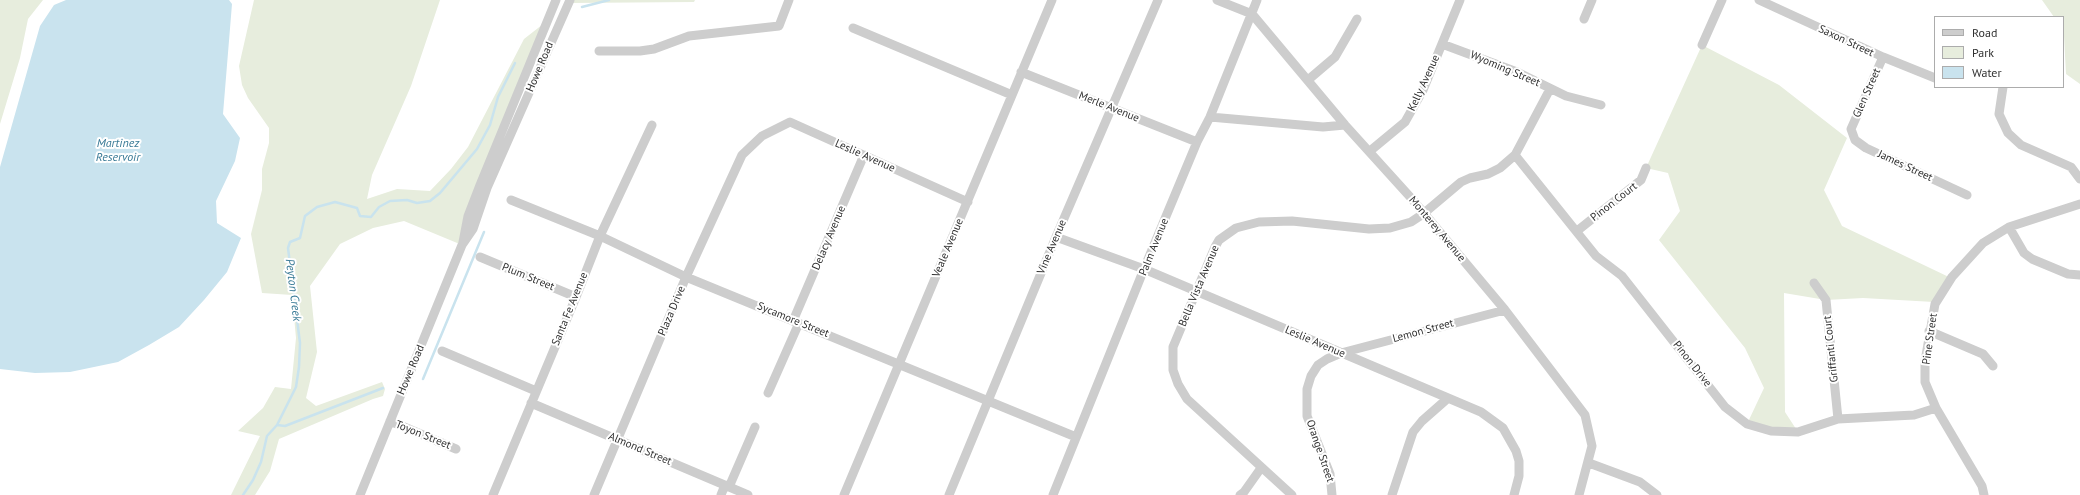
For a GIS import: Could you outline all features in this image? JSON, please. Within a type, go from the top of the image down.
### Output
[{"type":"street","name":"Howe Road","points":[[360,495],[462,245],[468,216],[556,0]]},
{"type":"street","name":"Howe Road","points":[[462,245],[473,229],[487,188],[570,0]]},
{"type":"street","points":[[599,52],[640,51],[654,48],[689,36],[779,26],[789,0]]},
{"type":"street","name":"Veale Avenue","points":[[844,495],[968,202],[1051,0]]},
{"type":"street","name":"Vine Avenue","points":[[949,495],[1056,237],[1158,0]]},
{"type":"street","name":"Monterey Avenue","points":[[1217,0],[1252,14],[1345,125],[1412,199],[1505,310],[1585,414],[1592,446],[1589,463],[1579,495]]},
{"type":"street","name":"Palm Avenue","points":[[1053,495],[1144,269],[1197,142],[1210,117],[1258,0]]},
{"type":"street","name":"Kelly Avenue","points":[[1370,151],[1405,122],[1423,90],[1460,0]]},
{"type":"street","points":[[1584,19],[1592,0]]},
{"type":"street","points":[[1702,45],[1722,0]]},
{"type":"street","name":"Saxon Street","points":[[1759,0],[1883,57],[1934,78]]},
{"type":"street","points":[[1308,80],[1335,57],[1357,19]]},
{"type":"street","points":[[853,28],[1012,95]]},
{"type":"street","name":"Wyoming Street","points":[[1424,214],[1461,182],[1500,168],[1515,155],[1550,89],[1517,72],[1442,44]]},
{"type":"street","name":"Glen Street","points":[[1851,129],[1883,57]]},
{"type":"street","name":"Merle Avenue","points":[[1021,72],[1197,142]]},
{"type":"street","points":[[2003,88],[1999,114],[2008,133],[2020,145],[2071,167],[2080,179]]},
{"type":"street","points":[[1550,89],[1566,96],[1601,105]]},
{"type":"street","points":[[1210,117],[1323,127],[1345,125]]},
{"type":"street","name":"Leslie Avenue","points":[[762,136],[790,122],[968,202]]},
{"type":"street","name":"Santa Fe Avenue","points":[[493,495],[600,236],[652,126]]},
{"type":"street","name":"James Street","points":[[1851,129],[1855,140],[1866,148],[1966,195]]},
{"type":"street","name":"Plaza Drive","points":[[594,495],[686,277],[742,155],[762,136]]},
{"type":"street","name":"Delacy Avenue","points":[[768,394],[864,155]]},
{"type":"street","name":"Pinon Drive","points":[[1515,155],[1596,256],[1622,276],[1725,407],[1747,424],[1771,431],[1798,432],[1838,419],[1914,415],[1936,408]]},
{"type":"street","name":"Pinon Court","points":[[1577,231],[1641,180],[1646,168]]},
{"type":"street","name":"Sycamore Street","points":[[511,200],[600,236],[686,277],[989,400],[1076,437]]},
{"type":"street","name":"Pine Street","points":[[1984,495],[1982,486],[1936,408],[1925,382],[1925,362],[1929,331],[1935,304],[1952,277],[1983,243],[2009,227],[2080,204]]},
{"type":"street","name":"Bella Vista Avenue","points":[[1292,495],[1187,399],[1178,384],[1173,370],[1173,347],[1195,292],[1219,240],[1236,228],[1247,224],[1292,221],[1358,228],[1390,228],[1411,222],[1424,214]]},
{"type":"street","points":[[2009,227],[2024,253],[2032,259],[2068,274],[2080,275]]},
{"type":"street","name":"Leslie Avenue","points":[[1056,237],[1144,269],[1447,399],[1481,412],[1495,420],[1509,435],[1519,461],[1520,476],[1514,495]]},
{"type":"street","name":"Plum Street","points":[[480,257],[576,297]]},
{"type":"street","name":"Griffanti Court","points":[[1814,283],[1826,300],[1838,419]]},
{"type":"street","name":"Lemon Street","points":[[1341,353],[1505,310]]},
{"type":"street","points":[[1929,331],[1984,354],[1992,366]]},
{"type":"street","points":[[442,351],[536,391]]},
{"type":"street","name":"Orange Street","points":[[1332,495],[1330,474],[1307,416],[1307,389],[1311,376],[1318,365],[1341,353]]},
{"type":"street","points":[[1392,495],[1413,432],[1422,421],[1447,399]]},
{"type":"street","name":"Almond Street","points":[[531,403],[748,495]]},
{"type":"street","name":"Toyon Street","points":[[390,421],[456,448]]},
{"type":"street","points":[[721,495],[727,486],[755,427]]},
{"type":"street","points":[[1589,463],[1640,482],[1657,495]]},
{"type":"street","points":[[1240,495],[1244,492],[1261,468]]},
{"type":"green space","points":[[0,0],[43,0],[28,19],[20,58],[0,124]]},
{"type":"green space","points":[[254,0],[440,0],[411,86],[372,175],[367,199],[397,189],[430,191],[451,169],[468,147],[524,39],[547,21],[462,245],[404,221],[373,228],[340,244],[310,286],[317,352],[306,398],[316,406],[382,382],[385,389],[383,396],[279,439],[270,471],[255,495],[231,495],[260,436],[238,431],[263,408],[275,387],[291,389],[296,338],[292,295],[262,293],[251,234],[262,190],[262,169],[269,143],[269,128],[248,98],[242,85],[239,66]]},
{"type":"green space","points":[[570,0],[695,0],[694,2],[569,3]]},
{"type":"green space","points":[[2042,0],[2080,0],[2080,84],[2066,74],[2064,16],[2053,16]]},
{"type":"green space","points":[[1702,45],[1779,85],[1847,138],[1824,190],[1842,226],[1951,278],[1934,302],[1863,298],[1826,300],[1784,293],[1785,412],[1798,432],[1747,424],[1764,388],[1745,348],[1659,240],[1680,211],[1668,173],[1646,168]]},
{"type":"water","name":"Martinez Reservoir","points":[[66,0],[229,0],[232,4],[223,114],[240,138],[235,161],[216,201],[217,223],[241,238],[227,272],[179,327],[118,362],[70,372],[35,373],[0,369],[0,167],[40,26],[54,5]]},
{"type":"waterway","name":"Peyton Creek","points":[[582,7],[609,0]]},
{"type":"waterway","name":"Peyton Creek","points":[[243,495],[253,480],[261,462],[267,436],[277,425],[296,387],[300,343],[288,248],[290,242],[300,238],[305,216],[317,207],[335,202],[357,208],[360,216],[371,217],[379,207],[390,201],[407,200],[417,203],[430,201],[440,193],[477,149],[490,125],[498,97],[515,63]]},
{"type":"waterway","points":[[423,379],[484,232]]},
{"type":"waterway","points":[[277,425],[285,426],[383,388]]}]
